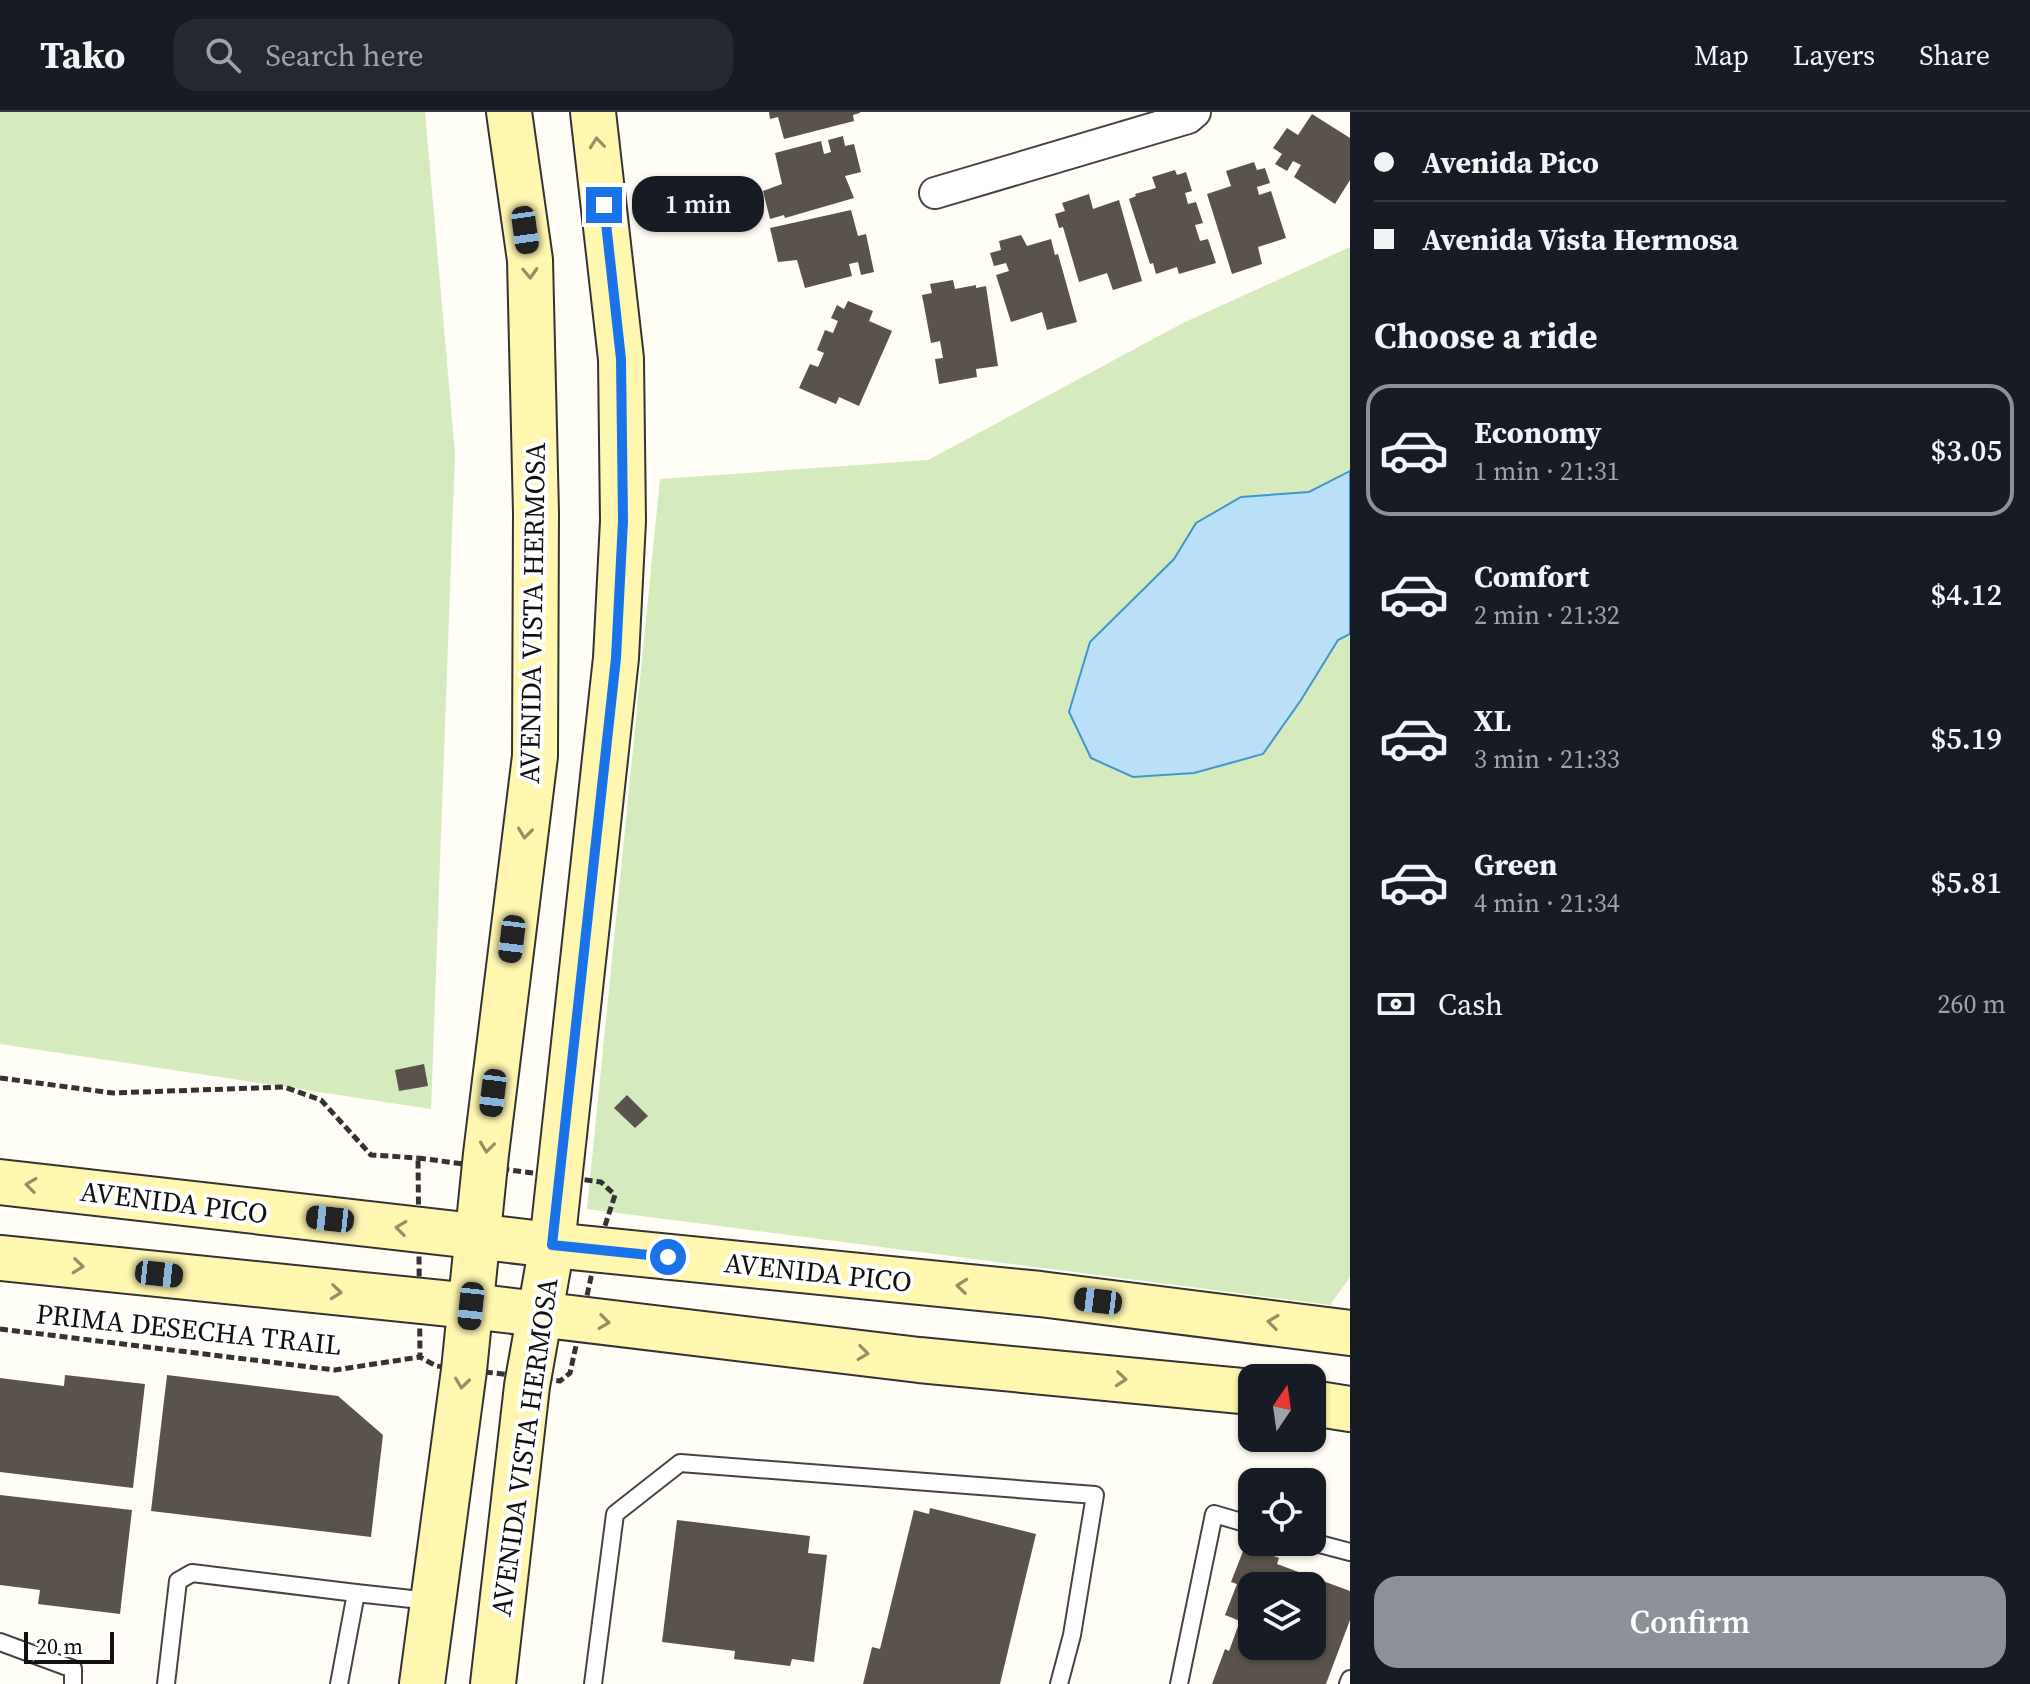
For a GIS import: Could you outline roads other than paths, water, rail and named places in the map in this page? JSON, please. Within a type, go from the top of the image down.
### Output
[{"type":"main road","name":"AVENIDA VISTA HERMOSA","points":[[422,1684],[471,1306],[487,1139],[535,756],[536,513],[530,260],[509,112]]},
{"type":"main road","name":"AVENIDA VISTA HERMOSA","points":[[493,1684],[527,1386],[552,1245],[616,658],[623,521],[621,359],[593,112]]},
{"type":"main road","name":"AVENIDA PICO","points":[[0,1182],[552,1245],[1040,1294],[1350,1333]]},
{"type":"main road","points":[[0,1258],[471,1306],[919,1360],[1238,1391]]},
{"type":"main road","points":[[1326,1405],[1350,1409]]},
{"type":"street","points":[[935,193],[1188,118],[1195,112]]},
{"type":"lane","points":[[593,1684],[615,1514],[680,1463],[1095,1495],[1072,1635],[1059,1684]]},
{"type":"lane","points":[[1179,1684],[1214,1514],[1238,1521]]},
{"type":"lane","points":[[1326,1546],[1350,1552]]},
{"type":"lane","points":[[166,1684],[178,1581],[192,1573],[433,1601]]},
{"type":"lane","points":[[339,1684],[356,1593]]},
{"type":"lane","points":[[0,1642],[73,1669],[73,1684]]},
{"type":"water","points":[[1350,471],[1350,634],[1338,640],[1263,754],[1194,773],[1133,777],[1091,758],[1069,712],[1090,642],[1174,559],[1196,523],[1241,497],[1309,492]]}]
